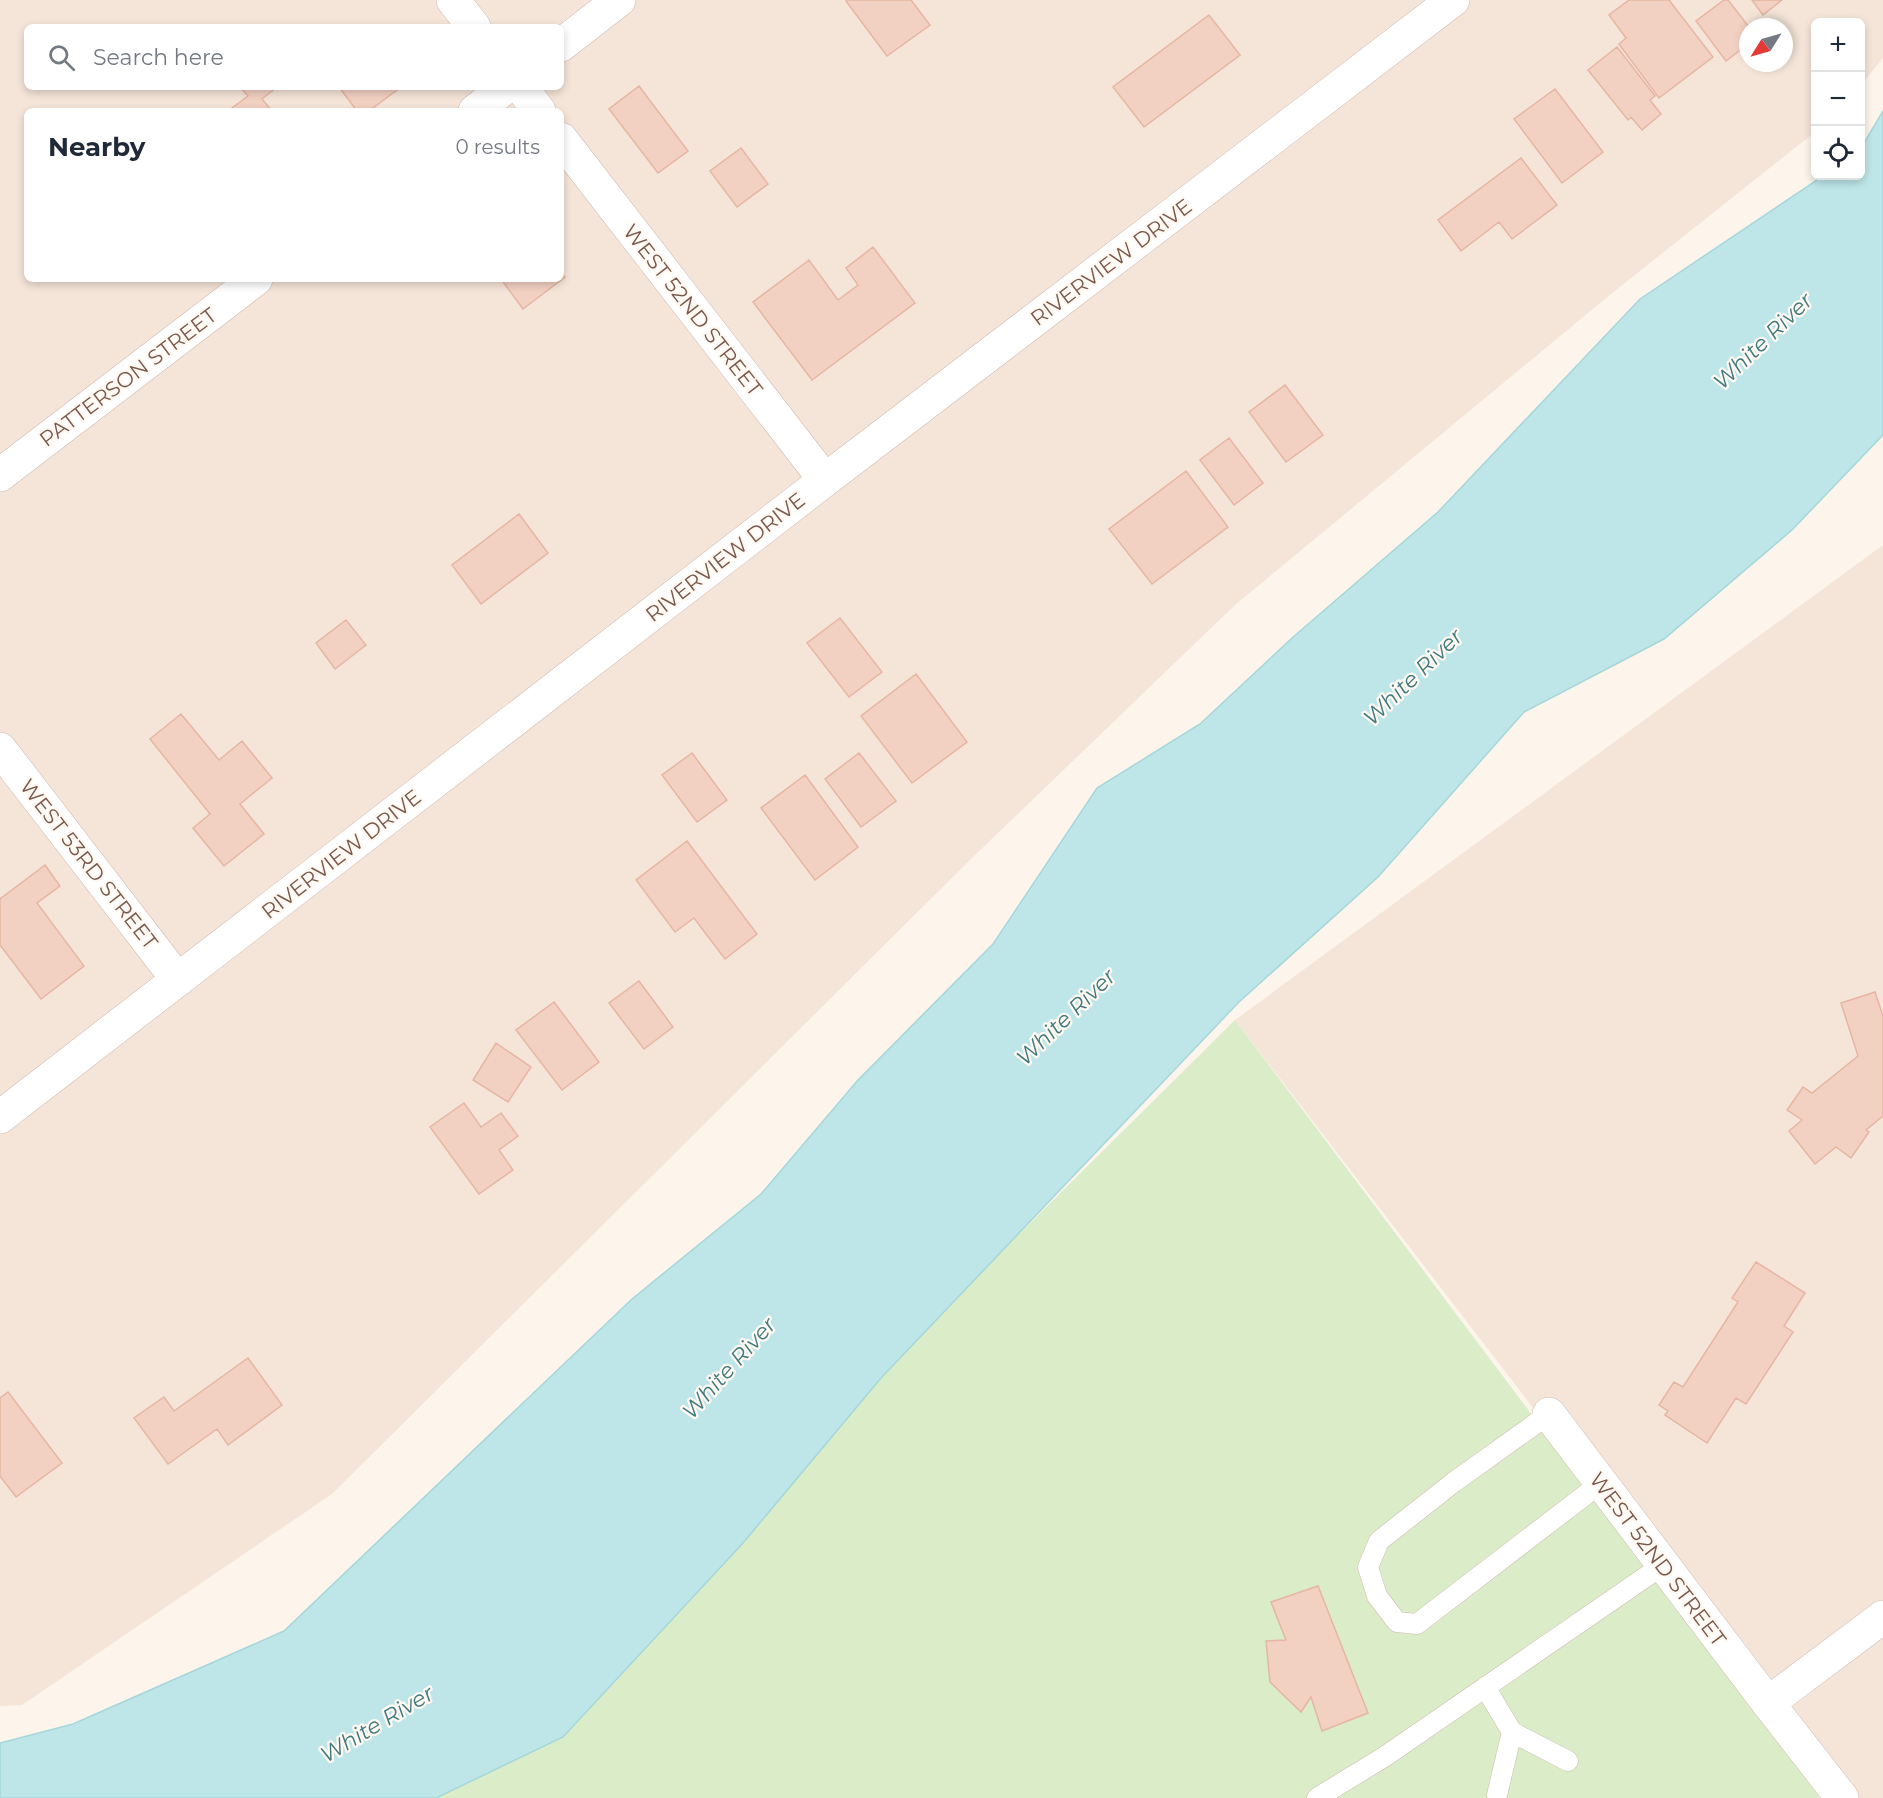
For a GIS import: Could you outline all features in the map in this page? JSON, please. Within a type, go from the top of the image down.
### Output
[{"type":"street","points":[[453,0],[472,24]]},
{"type":"street","points":[[564,43],[619,0]]},
{"type":"street","name":"RIVERVIEW DRIVE","points":[[0,1118],[825,480],[1453,0]]},
{"type":"street","points":[[479,108],[502,90]]},
{"type":"street","points":[[523,90],[537,108]]},
{"type":"street","name":"WEST 52ND STREET","points":[[564,143],[825,480]]},
{"type":"street","name":"PATTERSON STREET","points":[[0,475],[252,282]]},
{"type":"street","name":"WEST 53RD STREET","points":[[0,749],[178,980]]},
{"type":"street","name":"WEST 52ND STREET","points":[[1549,1414],[1842,1798]]},
{"type":"street","points":[[1768,1703],[1883,1617]]},
{"type":"lane","points":[[1549,1414],[1454,1482],[1379,1541],[1368,1567],[1377,1596],[1397,1622],[1417,1624],[1602,1483]]},
{"type":"lane","points":[[1317,1798],[1384,1756],[1663,1566]]},
{"type":"lane","points":[[1485,1687],[1512,1732],[1569,1761]]},
{"type":"lane","points":[[1497,1795],[1512,1732]]},
{"type":"shaded area","points":[[0,0],[1883,0],[1883,58],[1865,80],[1865,18],[1811,18],[1811,135],[1611,294],[1235,605],[973,857],[332,1494],[22,1705],[0,1706]]},
{"type":"shaded area","points":[[1883,545],[1883,1798],[1833,1798],[1235,1020]]},
{"type":"green space","points":[[1235,1020],[1820,1798],[436,1798],[563,1737],[743,1543],[881,1378],[1008,1245]]},
{"type":"water","name":"White River","points":[[1883,111],[1883,435],[1792,530],[1664,639],[1524,712],[1378,877],[1239,1002],[881,1378],[743,1543],[563,1737],[436,1798],[0,1798],[0,1743],[73,1724],[284,1631],[632,1299],[761,1194],[858,1080],[993,944],[1097,788],[1200,724],[1292,638],[1438,512],[1640,299],[1817,180],[1865,180],[1865,141]]},
{"type":"building","points":[[847,0],[911,0],[930,25],[887,56]]},
{"type":"building","points":[[1629,0],[1669,0],[1713,57],[1659,98],[1619,44],[1626,38],[1609,15]]},
{"type":"building","points":[[1724,0],[1728,0],[1742,18],[1739,18],[1739,51],[1726,61],[1696,21]]},
{"type":"building","points":[[1752,0],[1782,0],[1763,15]]},
{"type":"building","points":[[1209,15],[1240,55],[1144,127],[1113,87]]},
{"type":"building","points":[[1617,47],[1655,96],[1650,100],[1661,114],[1642,130],[1631,117],[1628,120],[1588,70]]},
{"type":"building","points":[[639,86],[688,151],[658,173],[609,109]]},
{"type":"building","points":[[1555,89],[1603,152],[1562,183],[1514,119]]},
{"type":"building","points":[[243,90],[273,90],[262,99],[270,108],[232,108],[248,96]]},
{"type":"building","points":[[341,90],[397,90],[373,108],[355,108]]},
{"type":"building","points":[[741,148],[768,184],[737,207],[710,171]]},
{"type":"building","points":[[1521,158],[1557,205],[1512,239],[1499,222],[1461,251],[1438,220]]},
{"type":"building","points":[[873,247],[915,303],[812,380],[753,302],[809,260],[838,300],[858,285],[846,268]]},
{"type":"building","points":[[503,282],[558,282],[523,309]]},
{"type":"building","points":[[1285,385],[1323,435],[1286,462],[1249,412]]},
{"type":"building","points":[[1229,438],[1263,483],[1234,505],[1200,460]]},
{"type":"building","points":[[1186,471],[1228,527],[1152,584],[1109,529]]},
{"type":"building","points":[[519,514],[548,553],[481,604],[452,565]]},
{"type":"building","points":[[840,618],[882,672],[849,697],[807,643]]},
{"type":"building","points":[[346,620],[366,645],[335,669],[316,643]]},
{"type":"building","points":[[916,674],[967,742],[912,783],[861,716]]},
{"type":"building","points":[[181,714],[219,760],[242,741],[272,778],[240,804],[264,834],[224,866],[193,828],[210,814],[150,739]]},
{"type":"building","points":[[692,753],[727,800],[697,822],[662,775]]},
{"type":"building","points":[[859,753],[896,801],[861,827],[825,779]]},
{"type":"building","points":[[805,775],[858,847],[815,880],[761,808]]},
{"type":"building","points":[[687,841],[757,934],[725,959],[694,918],[675,932],[636,880]]},
{"type":"building","points":[[45,865],[60,886],[37,903],[84,966],[41,999],[0,945],[0,899]]},
{"type":"building","points":[[639,981],[673,1027],[644,1049],[609,1003]]},
{"type":"building","points":[[1875,992],[1883,1016],[1883,1116],[1866,1130],[1869,1132],[1851,1158],[1836,1147],[1815,1164],[1789,1131],[1802,1120],[1787,1110],[1803,1087],[1812,1093],[1858,1056],[1841,1003]]},
{"type":"building","points":[[554,1002],[599,1062],[562,1090],[516,1030]]},
{"type":"building","points":[[496,1043],[531,1067],[508,1102],[473,1080]]},
{"type":"building","points":[[464,1103],[481,1127],[501,1113],[518,1136],[499,1150],[513,1170],[479,1194],[430,1127]]},
{"type":"building","points":[[1756,1262],[1805,1293],[1784,1326],[1793,1332],[1746,1404],[1736,1398],[1707,1443],[1665,1415],[1668,1411],[1659,1405],[1674,1382],[1683,1387],[1738,1302],[1732,1298]]},
{"type":"building","points":[[248,1358],[282,1405],[228,1445],[217,1429],[168,1464],[134,1418],[164,1397],[174,1411]]},
{"type":"building","points":[[8,1392],[62,1463],[16,1497],[0,1476],[0,1398]]},
{"type":"building","points":[[1318,1586],[1368,1713],[1322,1731],[1311,1697],[1301,1712],[1270,1682],[1266,1641],[1286,1640],[1271,1602]]}]
